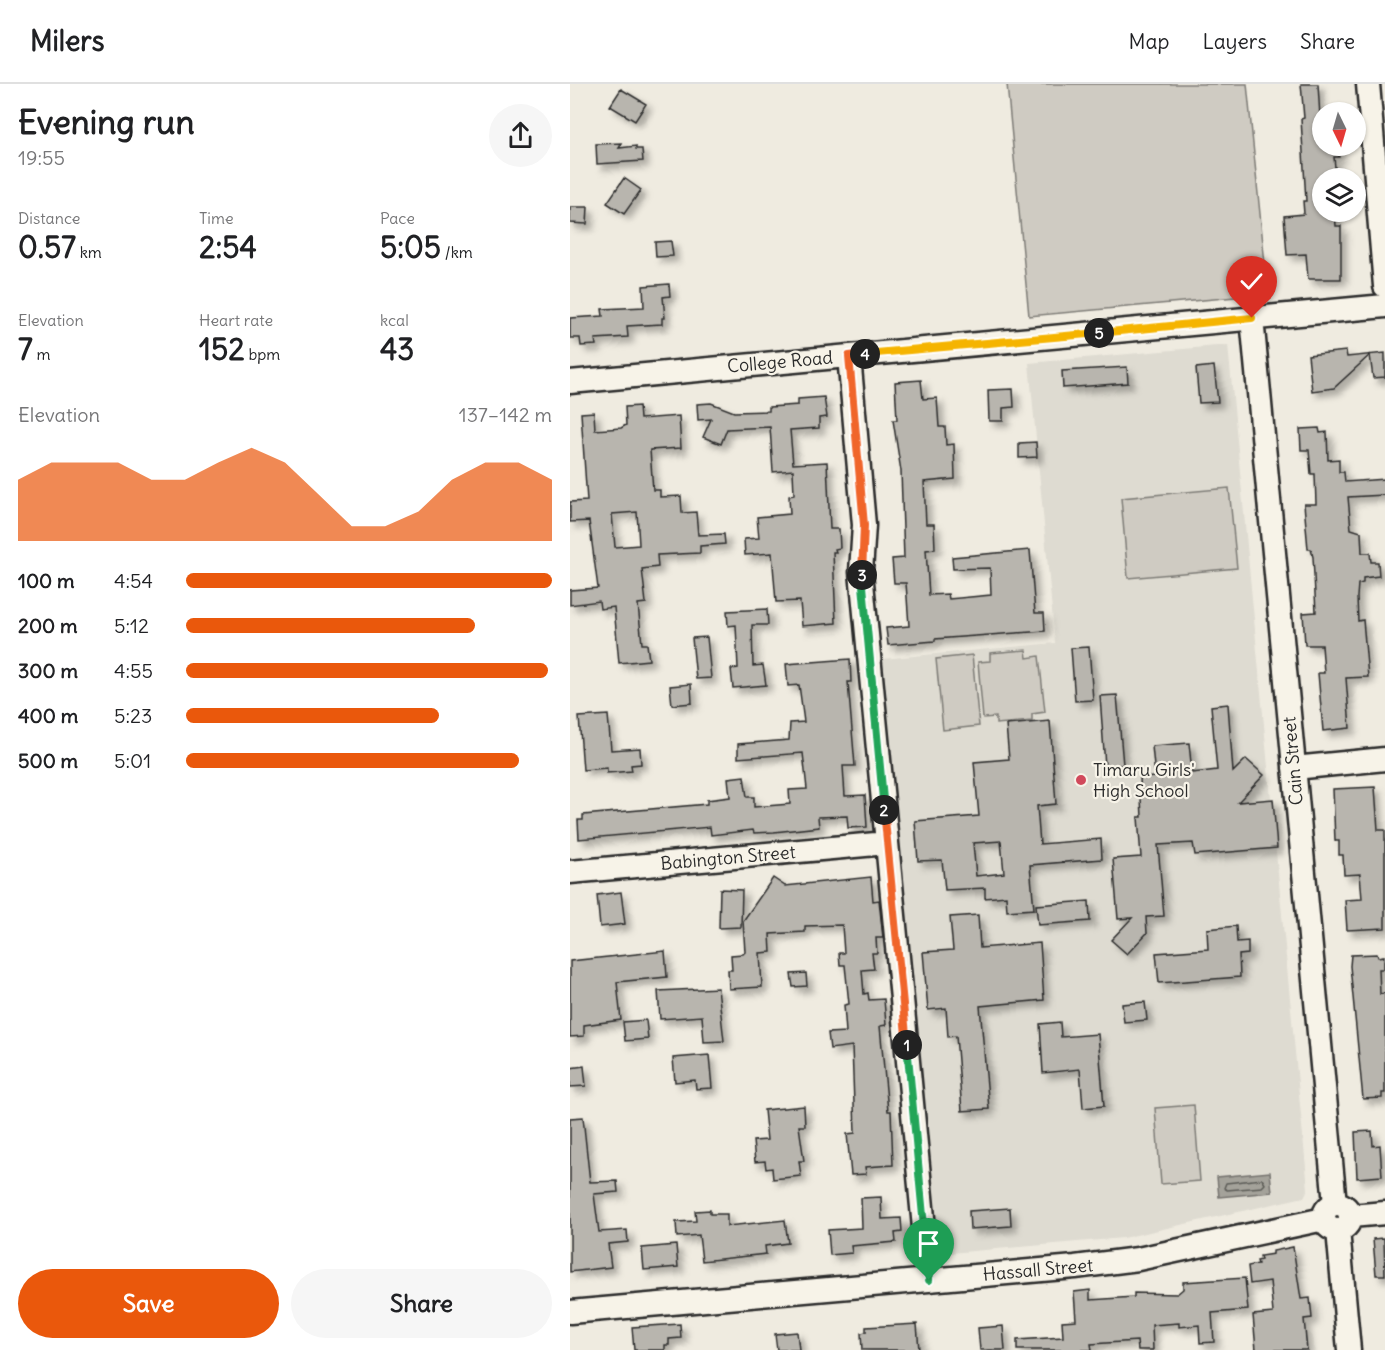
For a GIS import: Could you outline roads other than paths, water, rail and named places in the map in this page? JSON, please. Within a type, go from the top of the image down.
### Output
[{"type":"street","points":[[1368,84],[1385,286]]},
{"type":"street","name":"College Road","points":[[570,381],[1385,306]]},
{"type":"street","name":"Cain Street","points":[[1252,318],[1349,1350]]},
{"type":"street","points":[[849,356],[864,525],[861,572],[929,1280]]},
{"type":"street","points":[[1294,768],[1385,759]]},
{"type":"street","name":"Babington Street","points":[[570,872],[887,843]]},
{"type":"street","name":"Hassall Street","points":[[570,1312],[1075,1267],[1138,1259],[1337,1217],[1385,1213]]},
{"type":"water","points":[[1270,1172],[1272,1192],[1219,1197],[1217,1177]]},
{"type":"place","name":"Timaru Girls' High School","points":[[1081,780]]}]
